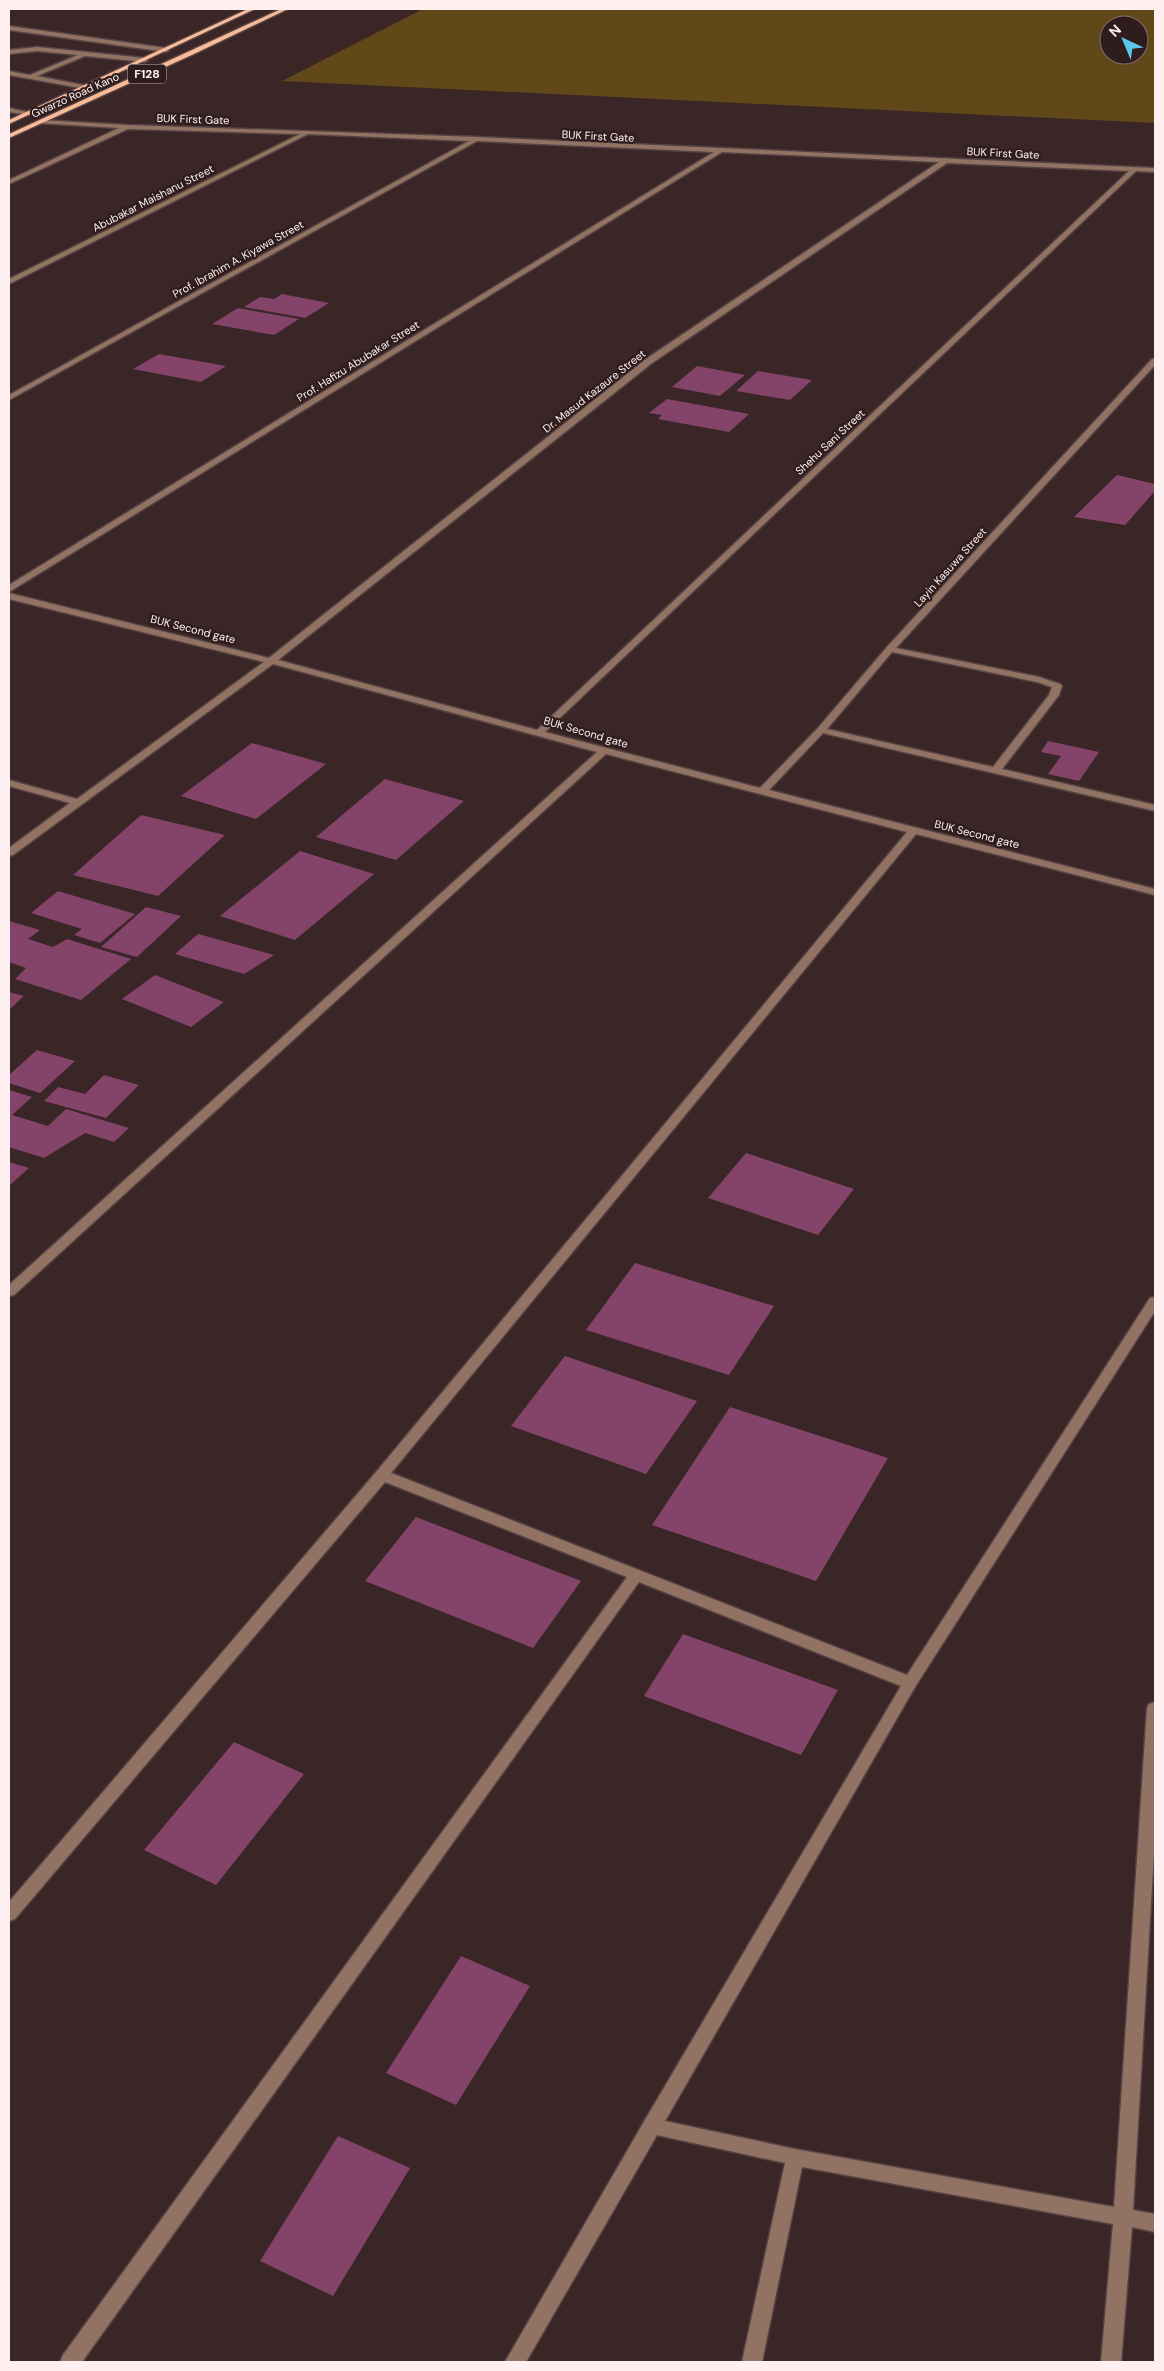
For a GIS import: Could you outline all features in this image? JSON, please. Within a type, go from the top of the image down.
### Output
[{"type":"main road","name":"Gwarzo Road Kano","points":[[9,136],[157,70],[285,9]]},
{"type":"main road","points":[[250,10],[273,14]]},
{"type":"main road","name":"F128","points":[[9,122],[250,10]]},
{"type":"street","points":[[9,28],[166,50]]},
{"type":"street","points":[[9,52],[37,49],[145,60]]},
{"type":"street","points":[[30,77],[85,54]]},
{"type":"street","points":[[9,73],[86,87]]},
{"type":"street","points":[[9,110],[29,113]]},
{"type":"street","name":"BUK First Gate","points":[[40,122],[128,127],[477,139],[719,152],[1155,170]]},
{"type":"street","points":[[9,182],[128,127]]},
{"type":"street","name":"Abubakar Maishanu Street","points":[[9,282],[307,132]]},
{"type":"street","name":"Prof. Ibrahim A. Kiyawa Street","points":[[9,398],[477,139]]},
{"type":"street","name":"Prof. Hafizu Abubakar Street","points":[[9,589],[719,152]]},
{"type":"street","name":"Dr. Masud Kazaure Street","points":[[9,853],[271,661],[649,361],[947,160]]},
{"type":"street","name":"Shehu Sani Street","points":[[540,732],[1135,169]]},
{"type":"street","name":"Layin Kasuwa Street","points":[[763,791],[821,730],[890,649],[1155,361]]},
{"type":"street","name":"BUK Second gate","points":[[9,596],[271,661],[540,732],[604,751],[1155,892]]},
{"type":"street","points":[[890,649],[1039,680],[1057,686],[1054,695],[995,771]]},
{"type":"street","points":[[821,730],[1155,808]]},
{"type":"street","points":[[9,1292],[604,751]]},
{"type":"street","points":[[9,783],[77,802]]},
{"type":"street","points":[[9,1914],[382,1475],[913,830]]},
{"type":"street","points":[[515,2362],[910,1683],[1155,1301]]},
{"type":"street","points":[[382,1475],[910,1683]]},
{"type":"street","points":[[70,2362],[636,1576]]},
{"type":"street","points":[[1111,2362],[1123,2217],[1155,1708]]},
{"type":"street","points":[[651,2126],[795,2157],[1155,2223]]},
{"type":"street","points":[[752,2362],[795,2157]]},
{"type":"shaded area","points":[[423,9],[1155,9],[1155,123],[282,81]]},
{"type":"building","points":[[282,294],[329,303],[305,318],[244,307],[260,297],[274,299]]},
{"type":"building","points":[[238,308],[299,319],[274,335],[212,324]]},
{"type":"building","points":[[159,354],[226,366],[201,382],[133,369]]},
{"type":"building","points":[[697,366],[745,375],[720,396],[672,387]]},
{"type":"building","points":[[758,371],[812,380],[790,400],[736,391]]},
{"type":"building","points":[[667,399],[749,414],[729,432],[658,419],[662,415],[649,413]]},
{"type":"building","points":[[1117,475],[1155,484],[1155,491],[1125,525],[1074,517]]},
{"type":"building","points":[[1048,741],[1099,752],[1079,781],[1048,774],[1061,756],[1041,752]]},
{"type":"building","points":[[252,743],[326,764],[256,819],[181,796]]},
{"type":"building","points":[[385,779],[464,801],[396,860],[316,837]]},
{"type":"building","points":[[141,815],[225,835],[158,896],[73,875]]},
{"type":"building","points":[[300,851],[374,874],[295,940],[220,916]]},
{"type":"building","points":[[58,891],[135,914],[100,943],[74,935],[82,929],[31,913]]},
{"type":"building","points":[[146,907],[181,916],[137,957],[101,947]]},
{"type":"building","points":[[9,921],[40,930],[28,939],[53,947],[67,939],[131,959],[81,1000],[15,979],[26,968],[9,962]]},
{"type":"building","points":[[198,934],[274,955],[244,974],[175,954]]},
{"type":"building","points":[[155,975],[224,1002],[191,1027],[122,999]]},
{"type":"building","points":[[9,992],[24,996],[9,1010]]},
{"type":"building","points":[[37,1050],[75,1061],[40,1093],[9,1083],[9,1075]]},
{"type":"building","points":[[104,1075],[139,1085],[106,1118],[44,1101],[58,1087],[85,1094]]},
{"type":"building","points":[[9,1090],[32,1097],[12,1115],[48,1126],[66,1109],[129,1128],[114,1142],[85,1133],[44,1158],[9,1147]]},
{"type":"building","points":[[746,1153],[854,1189],[818,1235],[708,1198]]},
{"type":"building","points":[[9,1162],[29,1168],[9,1186]]},
{"type":"building","points":[[635,1263],[774,1306],[729,1375],[586,1330]]},
{"type":"building","points":[[565,1356],[697,1401],[646,1474],[511,1426]]},
{"type":"building","points":[[730,1407],[888,1458],[816,1581],[652,1525]]},
{"type":"building","points":[[416,1517],[581,1581],[533,1648],[365,1581]]},
{"type":"building","points":[[683,1634],[838,1690],[801,1755],[644,1696]]},
{"type":"building","points":[[234,1742],[304,1774],[216,1885],[144,1850]]},
{"type":"building","points":[[461,1956],[530,1986],[456,2105],[386,2073]]},
{"type":"building","points":[[338,2136],[410,2168],[333,2296],[260,2261]]}]
